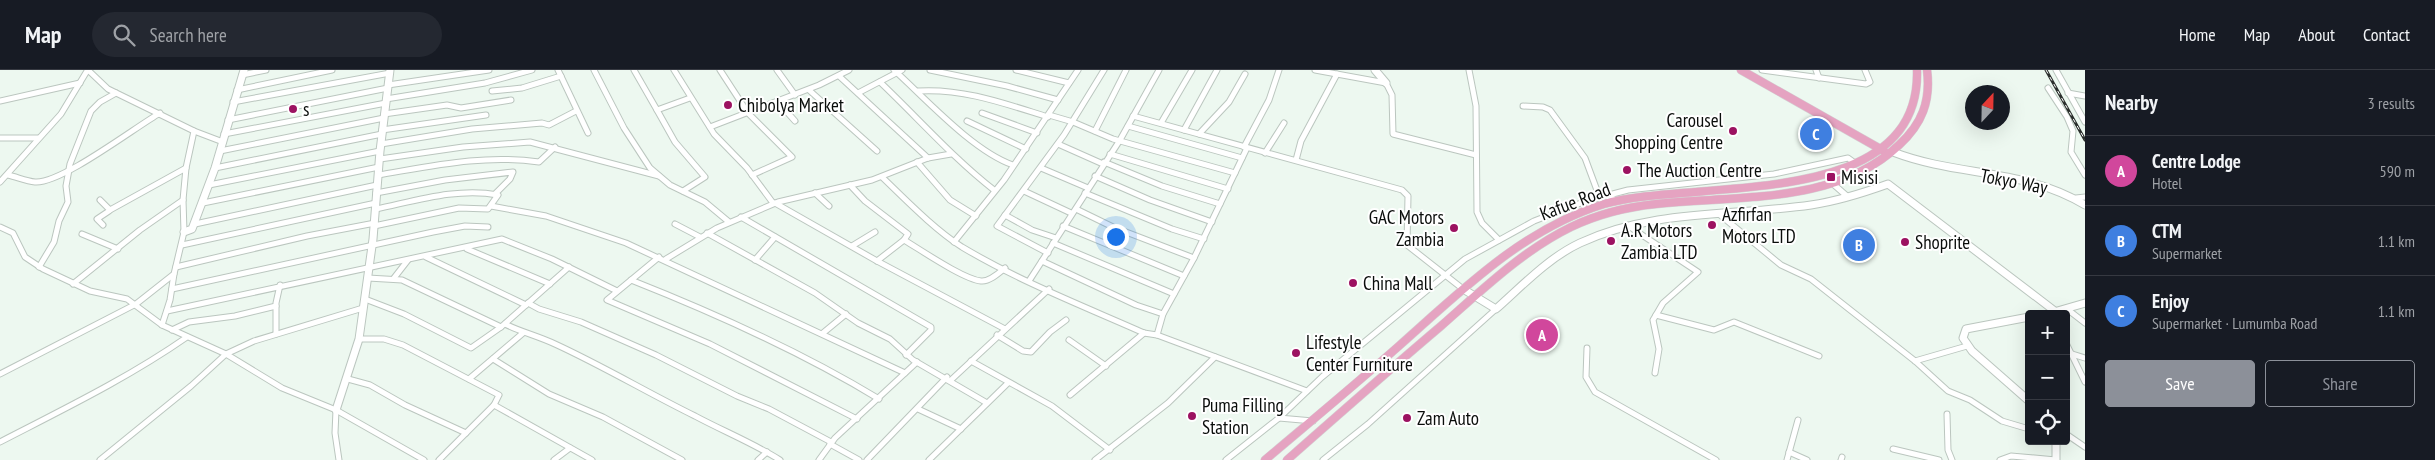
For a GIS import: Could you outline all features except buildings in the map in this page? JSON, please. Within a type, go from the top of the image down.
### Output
[{"type":"main road","points":[[1745,70],[1866,141],[1892,153]]},
{"type":"main road","points":[[1745,70],[1875,141],[1883,148]]},
{"type":"main road","name":"Kafue Road","points":[[1265,460],[1313,421],[1463,288],[1524,241],[1557,222],[1618,201],[1781,185],[1844,169],[1883,148],[1912,111],[1918,80],[1917,70]]},
{"type":"main road","name":"Kafue Road","points":[[1287,460],[1475,296],[1533,248],[1594,217],[1646,205],[1791,191],[1832,183],[1859,173],[1892,153],[1921,120],[1929,91],[1927,70]]},
{"type":"main road","points":[[1875,141],[1890,140]]},
{"type":"main road","points":[[1866,141],[1872,148],[1870,156]]},
{"type":"street","points":[[0,182],[61,114],[87,70],[102,85],[116,93],[194,131],[223,142]]},
{"type":"street","points":[[184,232],[192,229],[203,203],[243,72],[266,70]]},
{"type":"street","points":[[237,90],[332,70]]},
{"type":"street","points":[[228,120],[388,86],[489,70]]},
{"type":"street","points":[[224,134],[485,83],[532,70]]},
{"type":"street","points":[[558,70],[588,133]]},
{"type":"street","points":[[594,70],[632,141],[650,168],[659,176],[705,202],[729,222]]},
{"type":"street","points":[[634,70],[675,142],[705,177],[684,191]]},
{"type":"street","points":[[674,70],[710,127],[774,203],[877,261],[1005,329]]},
{"type":"street","points":[[720,70],[748,113],[792,157],[752,175]]},
{"type":"street","points":[[777,70],[795,96]]},
{"type":"street","points":[[710,127],[795,96],[849,70]]},
{"type":"street","points":[[930,70],[1007,86],[1058,100]]},
{"type":"street","points":[[1016,70],[1069,83]]},
{"type":"street","points":[[954,242],[1026,150],[1078,70]]},
{"type":"street","points":[[1048,252],[997,227],[1073,122],[1104,70]]},
{"type":"street","points":[[1096,131],[1126,70]]},
{"type":"street","points":[[1029,281],[1120,140],[1159,70]]},
{"type":"street","points":[[1161,123],[1192,70]]},
{"type":"street","points":[[1184,130],[1217,70]]},
{"type":"street","points":[[1157,335],[1163,314],[1204,239],[1242,158],[1245,147],[1269,100],[1279,70]]},
{"type":"street","points":[[1316,70],[1386,83]]},
{"type":"street","points":[[1375,70],[1386,83],[1392,95],[1393,134],[1476,155]]},
{"type":"street","points":[[1469,70],[1476,106],[1477,212],[1482,223],[1499,240]]},
{"type":"street","points":[[1762,70],[1866,84],[1870,82],[1865,70]]},
{"type":"street","points":[[1816,70],[1819,78]]},
{"type":"street","points":[[2056,70],[2085,122]]},
{"type":"street","points":[[233,102],[392,71],[388,86],[382,132],[370,268],[359,339],[348,379],[336,410],[335,433],[338,460]]},
{"type":"street","points":[[858,92],[898,71],[978,146],[996,159],[1013,165]]},
{"type":"street","points":[[1199,134],[1230,102],[1245,74]]},
{"type":"street","points":[[1296,160],[1301,142],[1311,120],[1337,74]]},
{"type":"street","points":[[492,91],[522,88],[561,76]]},
{"type":"street","points":[[839,76],[928,158]]},
{"type":"street","points":[[880,82],[948,148],[951,154],[994,190]]},
{"type":"street","points":[[0,101],[80,83]]},
{"type":"street","points":[[2048,88],[2067,117],[2073,131],[2070,145],[2071,152],[2085,175]]},
{"type":"street","points":[[809,90],[877,151]]},
{"type":"street","points":[[918,91],[939,90],[992,99],[1073,122],[1120,140],[1235,173]]},
{"type":"street","points":[[39,267],[54,242],[59,221],[68,202],[66,186],[72,155],[91,111],[100,102],[116,93]]},
{"type":"street","points":[[2068,93],[2085,96]]},
{"type":"street","points":[[657,110],[690,98]]},
{"type":"street","points":[[220,151],[384,116],[447,105],[454,108],[511,100]]},
{"type":"street","points":[[778,102],[795,121]]},
{"type":"street","points":[[1523,106],[1543,107],[1550,110],[1585,158],[1598,193],[1618,201]]},
{"type":"street","points":[[450,119],[454,108]]},
{"type":"street","points":[[208,185],[381,147],[483,128],[542,123],[549,125],[576,111]]},
{"type":"street","points":[[8,175],[39,181],[69,171],[160,113]]},
{"type":"street","points":[[982,113],[1037,133]]},
{"type":"street","points":[[215,168],[382,132],[450,119],[486,115]]},
{"type":"street","points":[[1133,116],[1405,191],[1408,196],[1407,245],[1445,277],[1496,309]]},
{"type":"street","points":[[967,121],[1026,150]]},
{"type":"street","points":[[1266,153],[1284,123]]},
{"type":"street","points":[[1128,126],[1242,158]]},
{"type":"street","points":[[162,325],[182,245],[186,168],[192,152],[194,131]]},
{"type":"street","points":[[0,138],[38,138]]},
{"type":"street","points":[[380,159],[463,147],[530,142],[659,176]]},
{"type":"street","points":[[1058,144],[1162,186],[1220,204]]},
{"type":"street","points":[[203,203],[379,171],[494,158],[539,162],[554,147]]},
{"type":"street","name":"Tokyo Way","points":[[1892,153],[1918,165],[2042,184],[2076,198],[2085,206]]},
{"type":"street","points":[[666,260],[707,233],[774,203],[882,177],[928,158],[951,154]]},
{"type":"street","points":[[1110,154],[1228,189]]},
{"type":"street","points":[[1226,460],[1279,418],[1307,391],[1465,259],[1554,211],[1604,195],[1664,185],[1774,174],[1848,158],[1855,164]]},
{"type":"street","points":[[917,162],[947,198],[960,208],[976,216]]},
{"type":"street","points":[[103,225],[97,219],[186,168]]},
{"type":"street","points":[[1041,168],[1088,188]]},
{"type":"street","points":[[182,245],[376,206],[457,194],[495,194],[510,179],[513,172],[465,177],[376,194]]},
{"type":"street","points":[[1095,176],[1150,200],[1212,222]]},
{"type":"street","points":[[882,177],[906,201],[954,242],[1029,281],[1144,333],[1157,335],[1307,391]]},
{"type":"street","points":[[1742,178],[1743,188]]},
{"type":"street","points":[[1832,183],[1848,198]]},
{"type":"street","points":[[1323,460],[1373,419],[1496,309],[1562,254],[1580,243],[1626,225],[1800,207],[1848,198],[1888,184],[2053,310]]},
{"type":"street","points":[[195,224],[377,185]]},
{"type":"street","points":[[850,185],[865,201],[908,234],[904,240],[877,261]]},
{"type":"street","points":[[1024,191],[1072,213]]},
{"type":"street","points":[[816,193],[829,206]]},
{"type":"street","points":[[176,268],[299,238],[459,208],[488,209],[498,195],[495,194]]},
{"type":"street","points":[[1085,194],[1172,230],[1204,239]]},
{"type":"street","points":[[2076,198],[2085,197]]},
{"type":"street","points":[[100,200],[109,211]]},
{"type":"street","points":[[73,284],[118,249],[141,228],[183,200]]},
{"type":"street","points":[[491,206],[551,217],[659,257],[905,373]]},
{"type":"street","points":[[1076,209],[1113,227],[1194,258]]},
{"type":"street","points":[[1554,211],[1557,222]]},
{"type":"street","points":[[1719,214],[1782,265],[1811,279],[1915,361],[1948,391],[1970,400],[2002,421],[2025,428]]},
{"type":"street","points":[[1005,215],[1055,240],[1083,257],[1124,272],[1147,285],[1174,294]]},
{"type":"street","points":[[741,217],[931,327],[931,330],[906,354]]},
{"type":"street","points":[[675,224],[700,237]]},
{"type":"street","points":[[1626,225],[1698,272],[1663,303],[1653,320],[1659,349],[1655,373]]},
{"type":"street","points":[[1063,226],[1184,276]]},
{"type":"street","points":[[0,227],[13,233],[25,256],[39,267],[90,291],[118,296],[136,304],[162,325],[226,354],[282,388],[336,410],[424,460]]},
{"type":"street","points":[[172,289],[372,244],[460,227],[488,227]]},
{"type":"street","points":[[852,246],[875,232]]},
{"type":"street","points":[[707,233],[890,340],[917,362],[949,378],[988,403]]},
{"type":"street","points":[[82,234],[118,249]]},
{"type":"street","points":[[755,260],[775,237]]},
{"type":"street","points":[[167,311],[280,285],[426,257],[506,239],[617,291]]},
{"type":"street","points":[[904,240],[953,269],[981,281],[988,280],[1005,268]]},
{"type":"street","points":[[467,248],[550,284]]},
{"type":"street","points":[[426,257],[527,304],[581,322],[656,355],[737,396],[769,409],[859,460]]},
{"type":"street","points":[[659,257],[607,300],[710,344],[857,419]]},
{"type":"street","points":[[394,278],[408,260]]},
{"type":"street","points":[[1042,261],[1136,305],[1163,314]]},
{"type":"street","points":[[365,299],[404,314],[470,348],[503,325],[569,267]]},
{"type":"street","points":[[0,374],[45,352],[82,330],[136,304],[174,274]]},
{"type":"street","points":[[368,278],[394,278],[435,294],[503,325],[552,343],[780,460]]},
{"type":"street","points":[[630,280],[696,306],[819,364],[879,398]]},
{"type":"street","points":[[276,334],[276,306],[280,285]]},
{"type":"street","points":[[868,460],[949,378],[1049,289]]},
{"type":"street","points":[[2063,310],[2085,303]]},
{"type":"street","points":[[172,330],[189,322],[242,314],[276,306]]},
{"type":"street","points":[[100,460],[192,386],[226,354],[244,345],[276,334],[363,308]]},
{"type":"street","points":[[2067,309],[2085,323]]},
{"type":"street","points":[[823,334],[846,314]]},
{"type":"street","points":[[1656,315],[1714,330],[1718,330],[1728,322],[1734,322],[1819,356]]},
{"type":"street","points":[[2025,318],[1966,329],[1963,338],[1967,346],[2028,400]]},
{"type":"street","points":[[997,335],[1023,352],[1031,352],[1050,332],[1066,320]]},
{"type":"street","points":[[469,379],[523,333]]},
{"type":"street","points":[[1070,395],[1144,333]]},
{"type":"street","points":[[0,442],[105,388],[160,356],[188,337]]},
{"type":"street","points":[[359,339],[384,339],[403,345],[498,394],[500,397],[439,460]]},
{"type":"street","points":[[1069,340],[1106,366]]},
{"type":"street","points":[[1915,361],[1967,346]]},
{"type":"street","points":[[1588,348],[1586,372],[1589,387],[1625,411],[1712,459]]},
{"type":"street","points":[[2070,350],[2085,382]]},
{"type":"street","points":[[2072,354],[2085,358]]},
{"type":"street","points":[[1095,460],[1168,403],[1215,357]]},
{"type":"street","points":[[493,359],[549,394],[603,417],[682,460]]},
{"type":"street","points":[[970,361],[1052,406],[1110,450]]},
{"type":"street","points":[[819,460],[831,443],[917,362]]},
{"type":"street","points":[[348,379],[370,385],[390,397],[466,433]]},
{"type":"street","points":[[929,460],[1008,383]]},
{"type":"street","points":[[494,405],[592,460]]},
{"type":"street","points":[[918,409],[961,429]]},
{"type":"street","points":[[1947,414],[1948,450],[1952,460]]},
{"type":"street","points":[[1279,418],[1313,421]]},
{"type":"street","points":[[1787,460],[1798,420]]},
{"type":"street","points":[[2070,437],[2085,448]]},
{"type":"street","points":[[2000,460],[2011,456],[2025,459],[2056,460],[2056,445]]},
{"type":"street","points":[[554,460],[570,448]]},
{"type":"street","points":[[1893,450],[1939,460]]},
{"type":"street","points":[[758,460],[767,452]]},
{"type":"street","points":[[1789,452],[1807,460]]},
{"type":"railway","points":[[2046,70],[2085,140]]},
{"type":"place","name":"Chibolya Market","points":[[728,105]]},
{"type":"place","name":"s","points":[[293,109]]},
{"type":"place","name":"Carousel Shopping Centre","points":[[1733,131]]},
{"type":"place","name":"Enjoy","points":[[1816,134]]},
{"type":"place","name":"The Auction Centre","points":[[1627,170]]},
{"type":"place","name":"Misisi","points":[[1831,177]]},
{"type":"place","name":"Azfirfan Motors LTD","points":[[1712,225]]},
{"type":"place","name":"GAC Motors Zambia","points":[[1454,228]]},
{"type":"place","name":"A.R Motors Zambia LTD","points":[[1611,241]]},
{"type":"place","name":"Shoprite","points":[[1905,242]]},
{"type":"place","name":"CTM","points":[[1859,245]]},
{"type":"place","name":"China Mall","points":[[1353,283]]},
{"type":"place","name":"Centre Lodge","points":[[1542,335]]},
{"type":"place","name":"Lifestyle Center Furniture","points":[[1296,353]]},
{"type":"place","name":"Puma Filling Station","points":[[1192,416]]},
{"type":"place","name":"Zam Auto","points":[[1407,418]]}]
